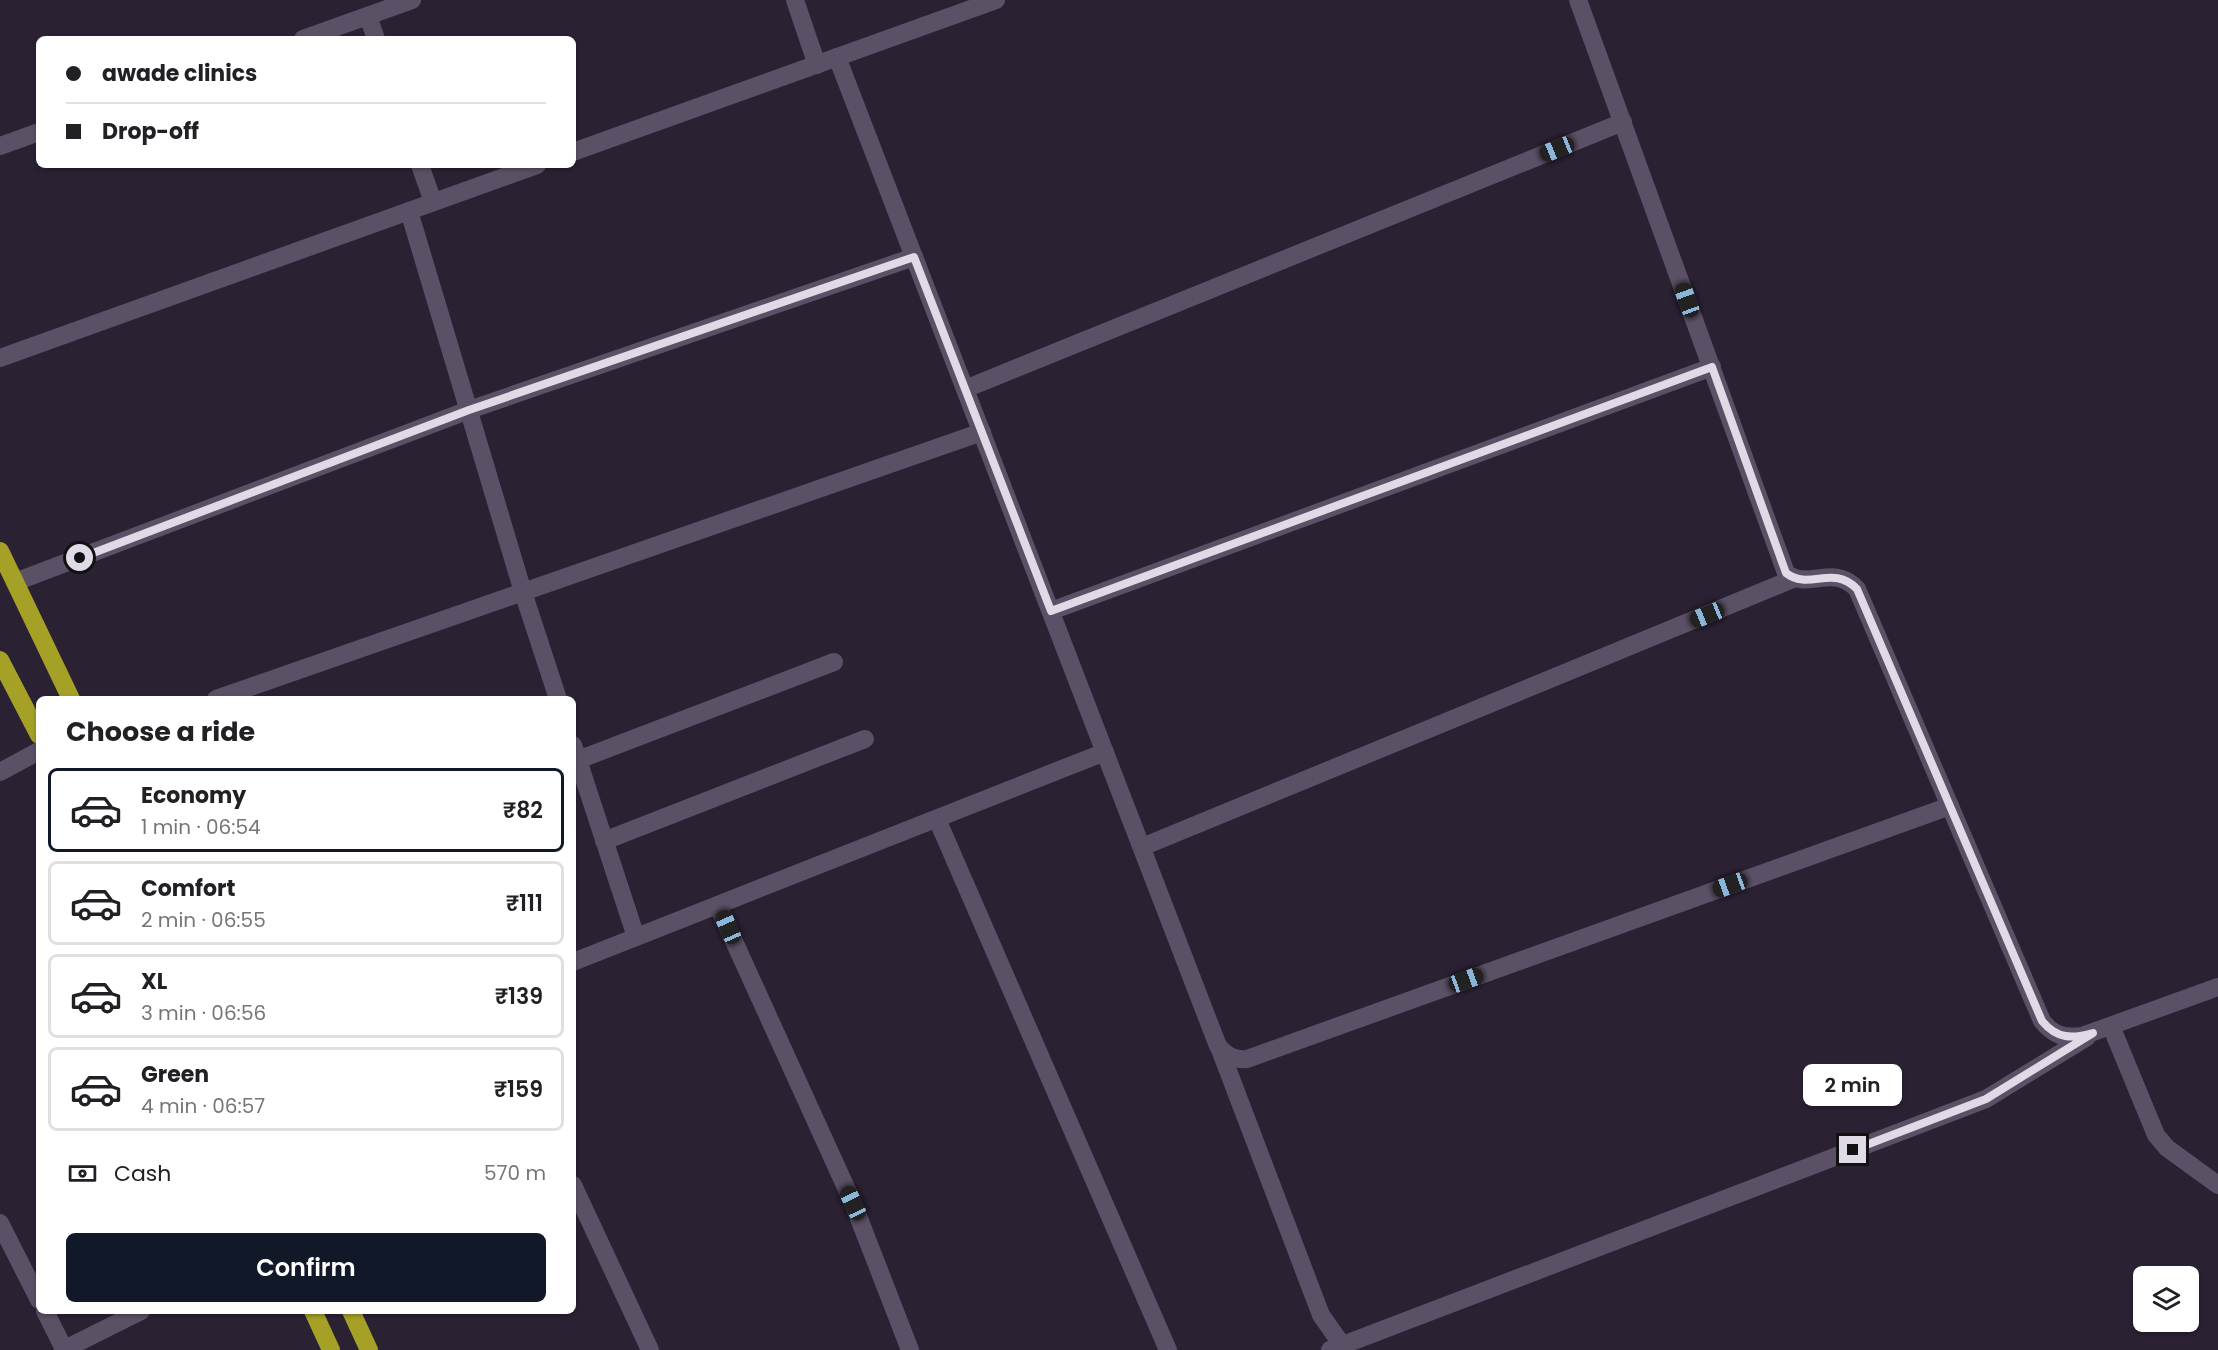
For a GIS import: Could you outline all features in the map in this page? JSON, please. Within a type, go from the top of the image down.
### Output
[{"type":"highway","points":[[0,551],[70,696]]},
{"type":"highway","points":[[0,660],[36,729]]},
{"type":"highway","points":[[314,1314],[331,1350]]},
{"type":"highway","points":[[352,1314],[369,1350]]},
{"type":"street","points":[[310,36],[378,9],[412,0]]},
{"type":"street","points":[[795,0],[817,65]]},
{"type":"street","points":[[576,151],[996,0]]},
{"type":"street","points":[[1578,0],[1786,573],[1793,579]]},
{"type":"street","points":[[376,36],[378,9]]},
{"type":"street","points":[[837,57],[1321,1315],[1336,1348],[1986,1099],[2093,1033],[2218,987]]},
{"type":"street","points":[[965,389],[1623,122]]},
{"type":"street","points":[[0,146],[36,133]]},
{"type":"street","points":[[421,168],[433,202]]},
{"type":"street","points":[[0,358],[529,168]]},
{"type":"street","points":[[409,211],[523,592],[557,696]]},
{"type":"street","points":[[15,582],[469,410],[914,257]]},
{"type":"street","points":[[1051,611],[1712,367]]},
{"type":"street","points":[[225,696],[982,432]]},
{"type":"street","points":[[1142,847],[1793,579],[1842,578],[1857,589],[2042,1021],[2051,1032],[2066,1038],[2093,1033]]},
{"type":"street","points":[[576,750],[834,662]]},
{"type":"street","points":[[604,841],[865,740]]},
{"type":"street","points":[[576,961],[1106,752]]},
{"type":"street","points":[[0,772],[36,753]]},
{"type":"street","points":[[576,753],[636,937]]},
{"type":"street","points":[[1218,1046],[1235,1060],[1247,1059],[1950,806]]},
{"type":"street","points":[[937,819],[1168,1350]]},
{"type":"street","points":[[718,906],[853,1203],[910,1350]]},
{"type":"street","points":[[2111,1026],[2162,1142],[2218,1185]]},
{"type":"street","points":[[576,1191],[650,1350]]},
{"type":"street","points":[[0,1223],[36,1294]]},
{"type":"street","points":[[46,1314],[63,1350],[135,1314]]},
{"type":"route","points":[[80,558],[469,410],[914,257],[1051,611],[1712,367],[1786,573],[1793,579],[1803,580],[1831,576],[1842,578],[1851,582],[1857,589],[2042,1021],[2051,1032],[2066,1038],[2093,1033],[1986,1099],[1853,1150]]}]
